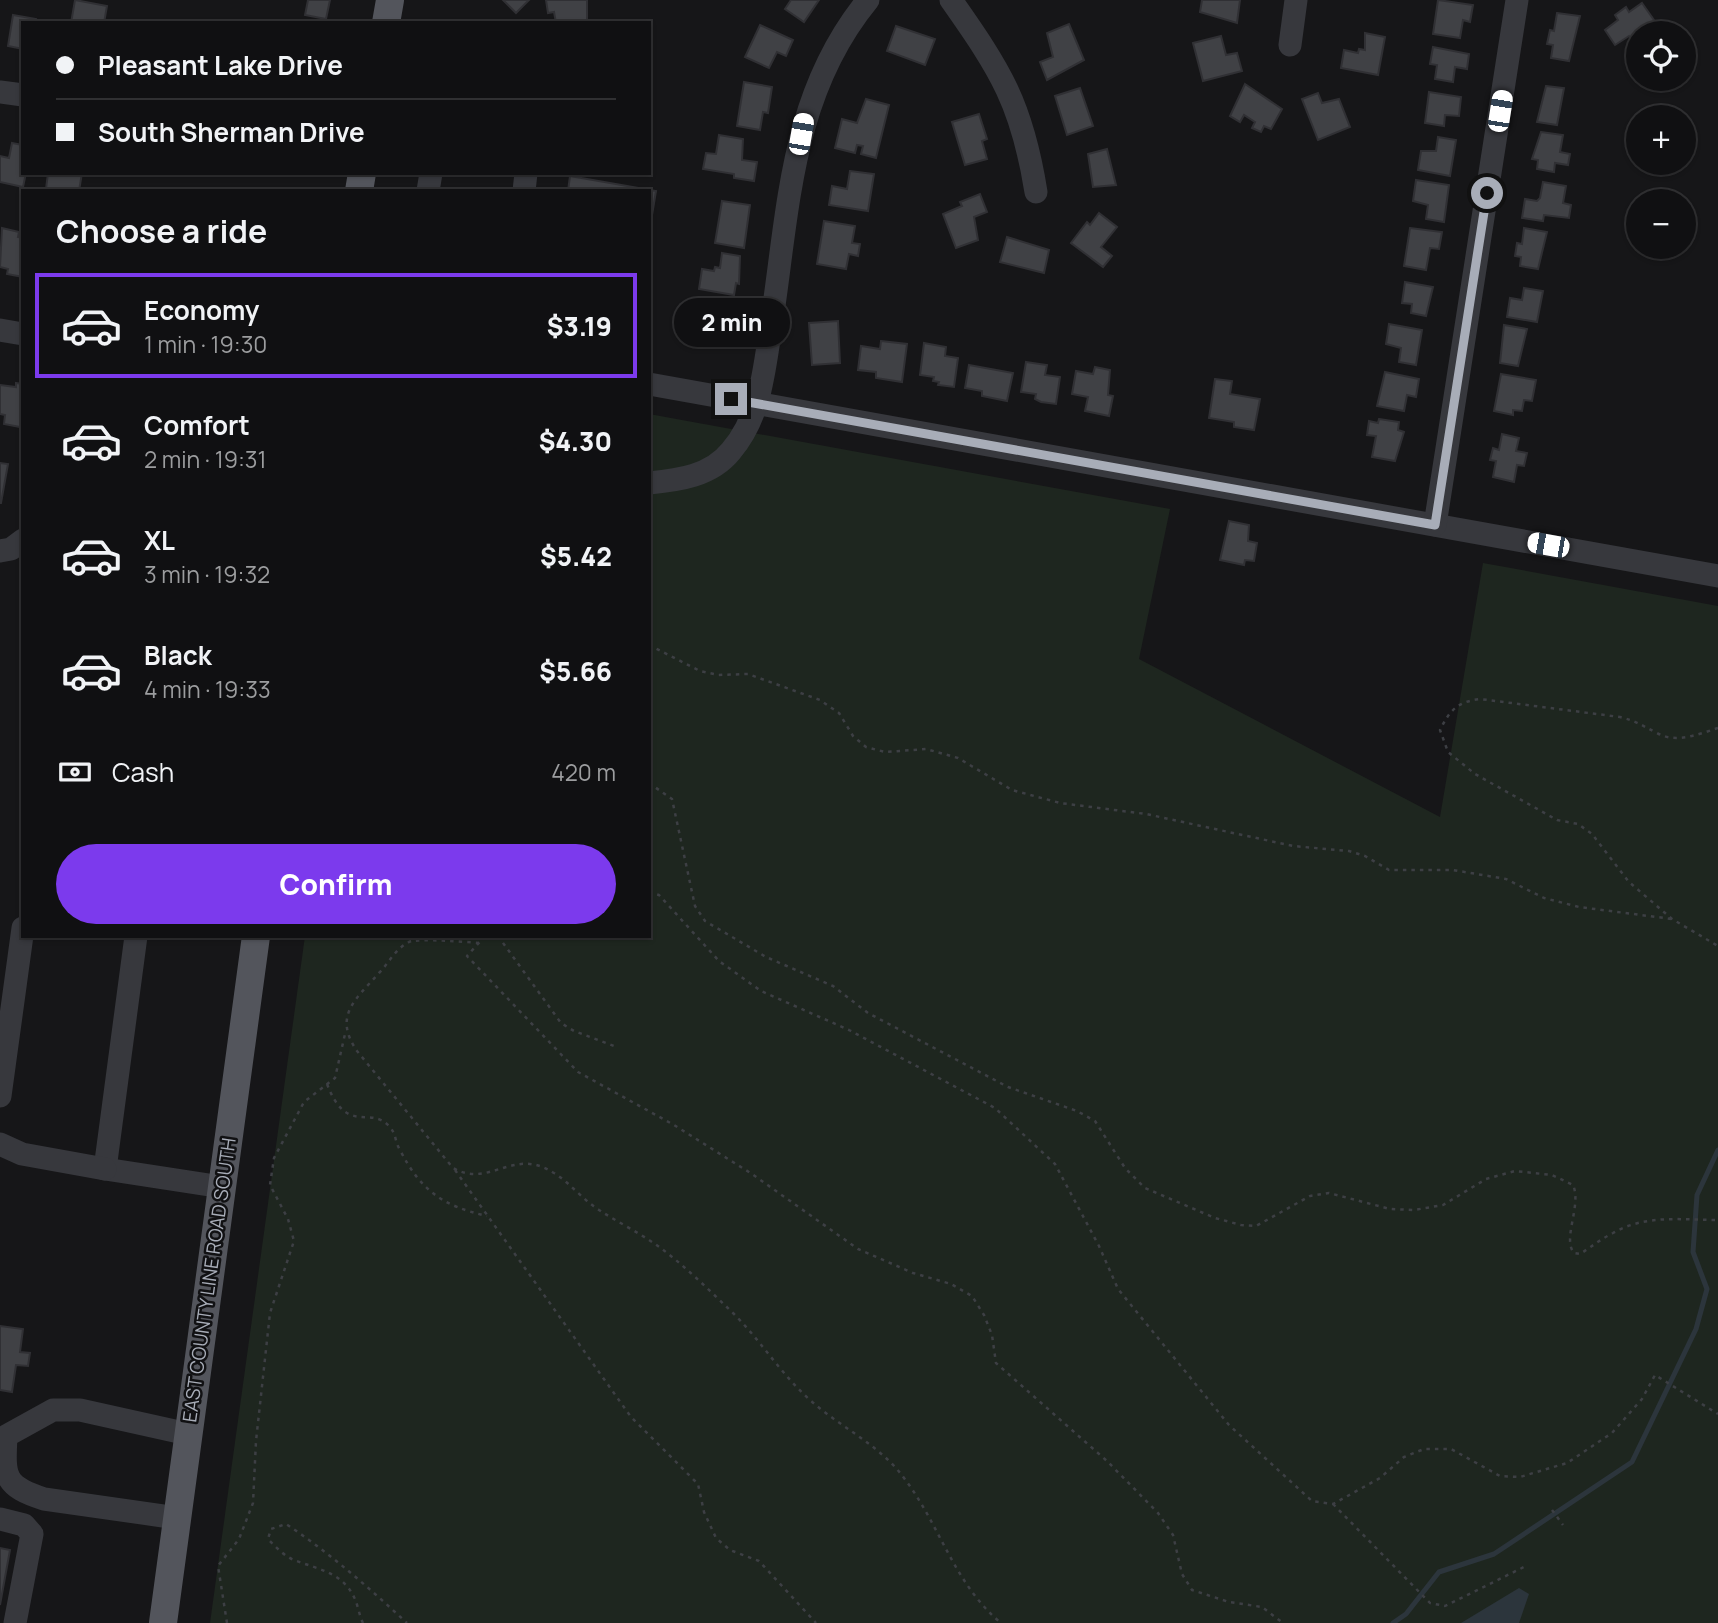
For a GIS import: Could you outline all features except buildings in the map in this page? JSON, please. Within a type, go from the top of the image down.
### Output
[{"type":"main road","points":[[386,21],[390,0]]},
{"type":"main road","name":"EAST COUNTY LINE ROAD SOUTH","points":[[163,1623],[256,938]]},
{"type":"street","points":[[651,483],[704,473],[731,452],[758,404],[804,119],[826,62],[850,23],[869,0]]},
{"type":"street","points":[[951,0],[993,60],[1008,88],[1028,141],[1036,192]]},
{"type":"street","points":[[1290,45],[1296,0]]},
{"type":"street","points":[[1435,525],[1517,0]]},
{"type":"street","points":[[0,92],[21,95]]},
{"type":"street","points":[[0,330],[21,334]]},
{"type":"street","points":[[651,384],[1718,576]]},
{"type":"street","points":[[0,551],[11,549],[21,542]]},
{"type":"street","points":[[0,1096],[22,938]]},
{"type":"street","points":[[105,1169],[136,938]]},
{"type":"street","points":[[0,1144],[22,1154],[222,1187]]},
{"type":"street","points":[[177,1518],[44,1499],[27,1494],[13,1484],[4,1471],[6,1436],[53,1410],[80,1410],[188,1434]]},
{"type":"street","points":[[0,1519],[24,1525],[32,1534],[15,1623]]},
{"type":"path","points":[[651,646],[700,671],[718,675],[748,674],[820,700],[839,713],[853,736],[866,747],[885,752],[926,749],[958,758],[1012,790],[1060,803],[1146,814],[1293,846],[1349,851],[1389,870],[1453,870],[1506,879],[1544,898],[1579,907],[1672,919]]},
{"type":"path","points":[[1718,728],[1672,738],[1658,734],[1640,722],[1480,699],[1464,701],[1450,709],[1440,730],[1448,752],[1475,774],[1557,820],[1578,824],[1592,834],[1629,883],[1672,919],[1718,946]]},
{"type":"path","points":[[651,784],[672,799],[695,906],[705,921],[765,957],[833,986],[868,1013],[1008,1087],[1077,1111],[1095,1121],[1125,1168],[1145,1188],[1216,1218],[1241,1226],[1256,1226],[1310,1196],[1329,1193],[1390,1209],[1443,1205],[1500,1172],[1515,1171],[1552,1175],[1573,1185],[1577,1194],[1569,1244],[1574,1253],[1580,1254],[1614,1232],[1637,1223],[1680,1219],[1718,1220]]},
{"type":"path","points":[[651,893],[659,895],[719,961],[761,991],[849,1030],[995,1108],[1055,1164],[1099,1246],[1118,1289],[1229,1425],[1312,1501],[1333,1504],[1430,1603],[1445,1606],[1528,1565]]},
{"type":"path","points":[[227,1623],[218,1566],[239,1539],[253,1503],[256,1441],[271,1312],[294,1241],[288,1219],[271,1185],[274,1158],[304,1102],[334,1078],[345,1034],[347,1013],[394,954],[410,941],[428,938],[441,943],[479,943]]},
{"type":"path","points":[[483,938],[467,956],[578,1072],[752,1174],[858,1249],[913,1273],[951,1283],[972,1296],[992,1335],[996,1363],[1107,1461],[1158,1513],[1173,1535],[1182,1574],[1192,1590],[1229,1602],[1262,1607],[1283,1623]]},
{"type":"path","points":[[499,938],[561,1023],[614,1046]]},
{"type":"path","points":[[345,1034],[453,1168],[631,1417],[698,1484],[704,1512],[716,1538],[730,1550],[758,1561],[816,1623]]},
{"type":"path","points":[[327,1084],[334,1103],[346,1113],[387,1123],[394,1131],[398,1149],[435,1198],[460,1210],[488,1216]]},
{"type":"path","points":[[453,1168],[466,1175],[484,1174],[518,1162],[536,1165],[553,1172],[600,1211],[663,1249],[754,1334],[779,1369],[812,1402],[881,1452],[905,1478],[956,1570],[985,1610],[1001,1623]]},
{"type":"path","points":[[1333,1504],[1380,1478],[1404,1457],[1424,1449],[1451,1449],[1500,1476],[1520,1477],[1567,1463],[1612,1433],[1642,1399],[1655,1375],[1718,1414]]},
{"type":"path","points":[[1552,1510],[1563,1525]]},
{"type":"path","points":[[363,1623],[355,1597],[343,1580],[316,1566],[293,1559],[279,1550],[268,1539],[271,1529],[286,1524],[304,1536],[355,1575],[407,1623]]},
{"type":"shaded area","points":[[651,414],[1170,509],[1139,659],[1440,817],[1483,563],[1718,606],[1718,1623],[210,1623],[305,938],[651,938]]},
{"type":"shaded area","points":[[1519,1588],[1529,1594],[1519,1623],[1461,1623]]},
{"type":"waterway","points":[[1393,1623],[1406,1614],[1439,1572],[1494,1554],[1632,1462],[1696,1329],[1707,1289],[1693,1252],[1697,1195],[1718,1150]]},
{"type":"route","points":[[731,399],[1435,525],[1487,193]]}]
